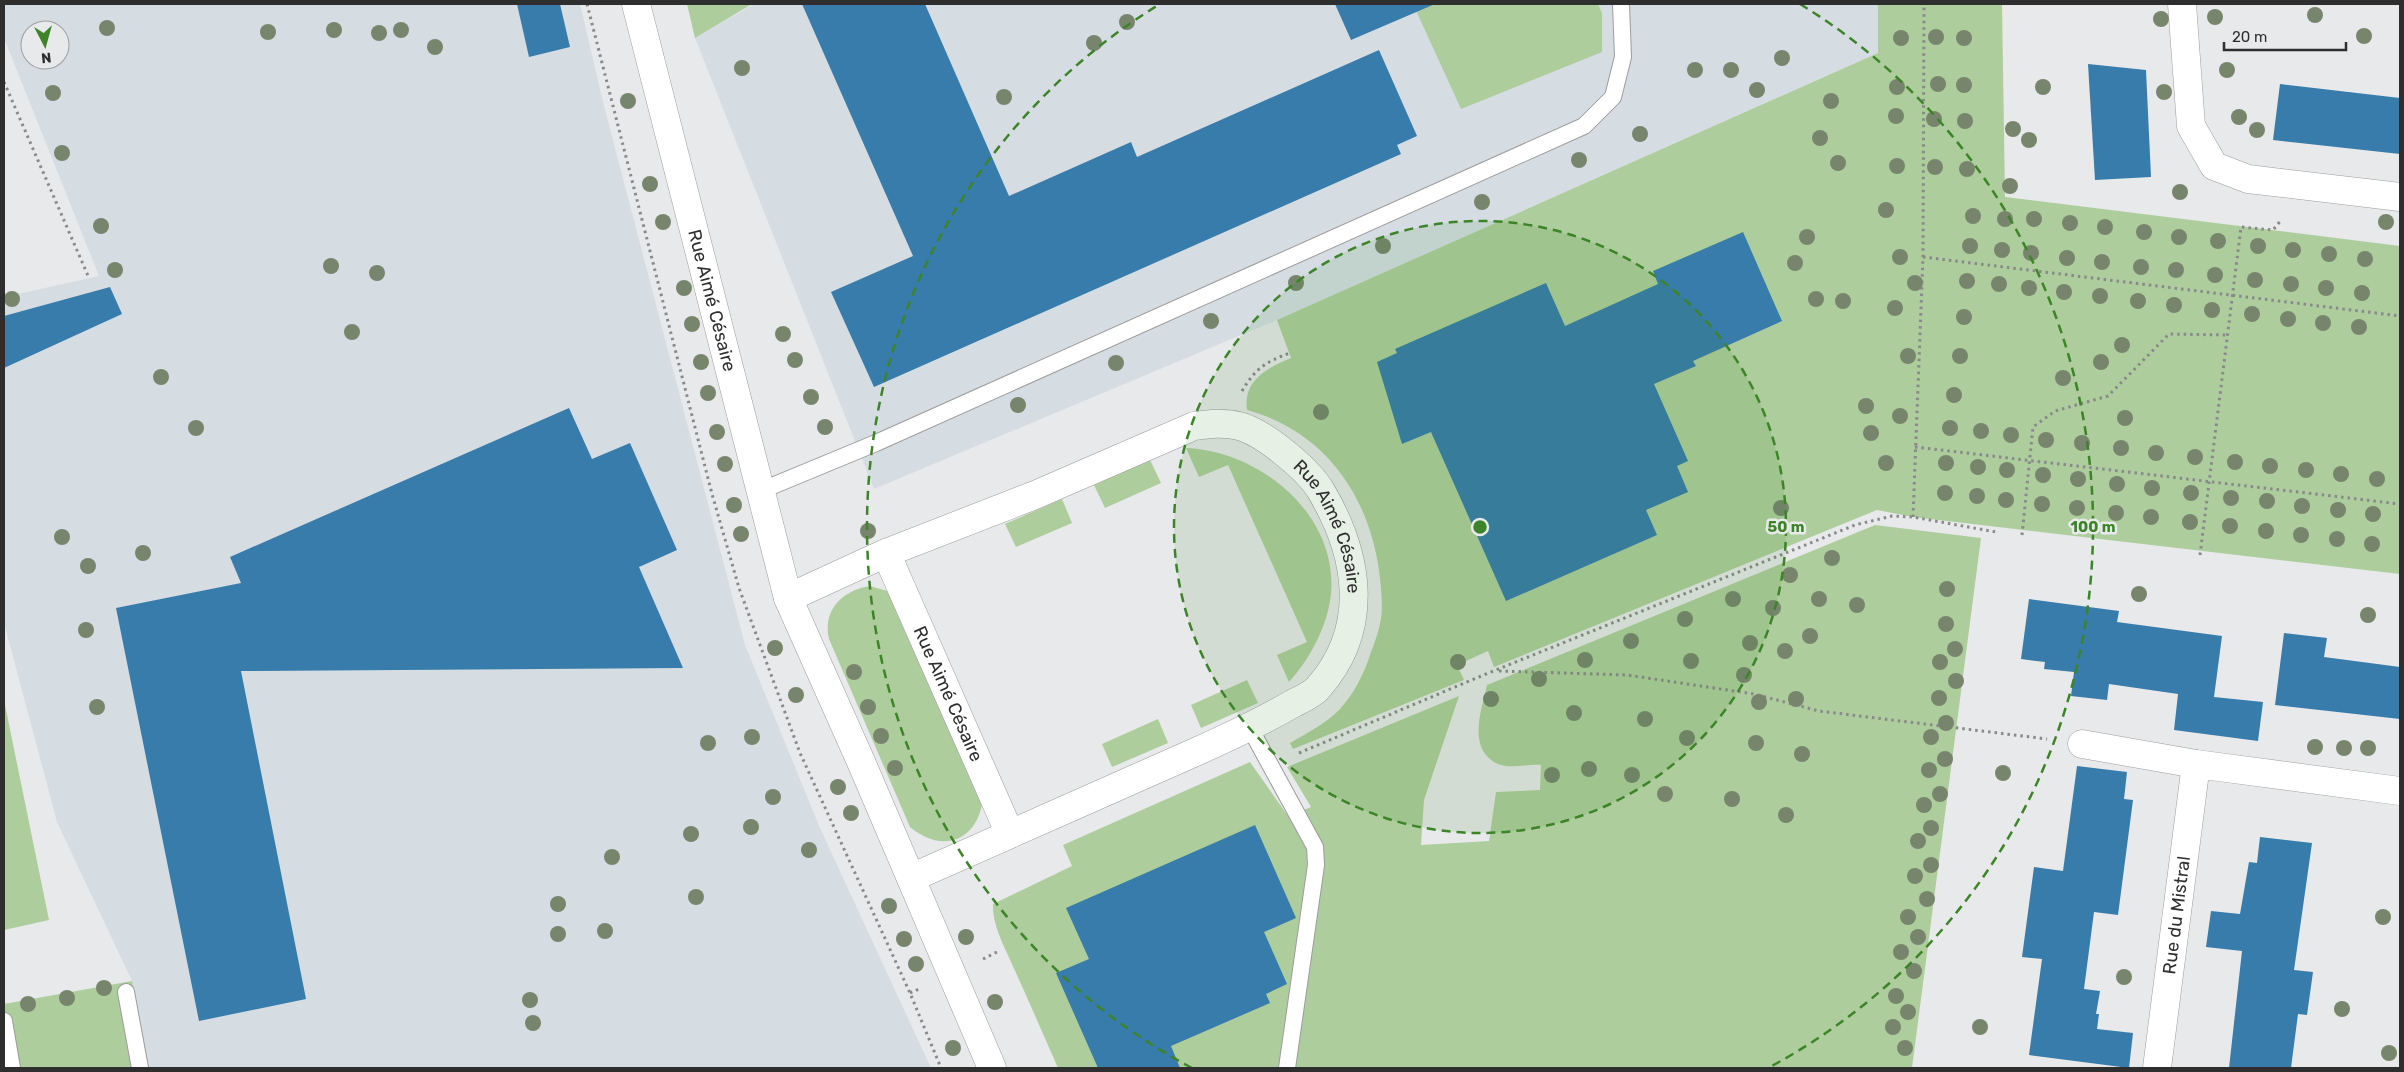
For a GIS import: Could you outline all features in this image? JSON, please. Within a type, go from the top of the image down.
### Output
[{"type":"street","name":"Rue Aimé Césaire","points":[[636,4],[788,598],[992,1068]]},
{"type":"street","points":[[2182,4],[2191,126],[2214,166],[2248,179],[2400,197]]},
{"type":"street","name":"Rue Aimé Césaire","points":[[788,598],[886,553],[1035,495],[1194,426],[1216,423],[1240,426],[1284,451],[1314,480],[1332,510],[1346,547],[1354,584],[1354,621],[1339,658],[1317,690],[1250,728],[911,878]]},
{"type":"street","name":"Rue Aimé Césaire","points":[[886,553],[1010,834]]},
{"type":"street","points":[[2082,744],[2196,764],[2400,791]]},
{"type":"street","name":"Rue du Mistral","points":[[2157,1068],[2196,764]]},
{"type":"lane","points":[[760,490],[876,443],[1584,126],[1613,97],[1622,57],[1621,4]]},
{"type":"lane","points":[[1250,728],[1315,847],[1316,865],[1287,1068]]},
{"type":"lane","points":[[126,992],[140,1068]]},
{"type":"lane","points":[[4,1021],[12,1068]]},
{"type":"path","points":[[1913,517],[1923,257],[1924,4]]},
{"type":"path","points":[[4,82],[89,278]]},
{"type":"path","points":[[2200,555],[2240,237]]},
{"type":"path","points":[[1923,257],[2400,316]]},
{"type":"path","points":[[2022,535],[2033,427],[2055,411],[2108,396],[2169,334],[2227,335]]},
{"type":"path","points":[[1915,446],[2400,504]]},
{"type":"path","points":[[1271,765],[1496,671],[1854,526],[1892,516],[1913,517],[1996,532]]},
{"type":"path","points":[[1496,671],[1555,671],[1628,675],[1754,694],[1819,712],[2082,744]]},
{"type":"shaded area","points":[[4,4],[580,4],[603,102],[745,645],[820,828],[931,1068],[149,1068],[132,981],[57,822],[4,623],[4,297],[99,276],[4,38]]},
{"type":"shaded area","points":[[754,4],[1878,4],[1878,53],[1277,320],[874,489],[695,38]]},
{"type":"green space","points":[[687,4],[752,4],[695,38]]},
{"type":"green space","points":[[1413,4],[1598,4],[1602,13],[1602,52],[1461,109]]},
{"type":"green space","points":[[1878,4],[2002,4],[2005,197],[2400,246],[2400,574],[1913,517],[1877,510],[1494,667],[1488,651],[1457,665],[1464,680],[1293,749],[1290,743],[1329,719],[1345,703],[1354,690],[1366,667],[1377,636],[1381,619],[1382,601],[1379,570],[1365,516],[1353,492],[1338,469],[1320,450],[1299,433],[1274,420],[1247,410],[1249,391],[1258,376],[1273,366],[1291,358],[1277,320],[1878,53]]},
{"type":"green space","points":[[1186,448],[1214,452],[1241,461],[1266,474],[1289,492],[1308,513],[1322,538],[1330,565],[1331,594],[1329,606],[1317,641],[1304,663],[1289,682],[1277,655],[1307,642],[1228,465],[1199,477]]},
{"type":"green space","points":[[1150,460],[1161,483],[1105,508],[1094,485]]},
{"type":"green space","points":[[1062,499],[1072,523],[1016,547],[1005,524]]},
{"type":"green space","points":[[1875,525],[1981,538],[1912,1068],[1058,1068],[1001,939],[993,913],[993,904],[1072,866],[1063,845],[1250,762],[1288,816],[1311,807],[1287,767],[1459,696],[1424,800],[1421,845],[1489,841],[1496,792],[1540,790],[1541,765],[1513,766],[1498,764],[1488,757],[1482,749],[1479,739],[1479,728],[1487,685]]},
{"type":"green space","points":[[870,586],[891,592],[983,790],[982,806],[970,830],[961,837],[950,841],[937,841],[924,836],[910,827],[829,639],[829,619],[837,603],[851,592]]},
{"type":"green space","points":[[1247,680],[1258,703],[1201,728],[1191,705]]},
{"type":"green space","points":[[4,700],[49,920],[4,930]]},
{"type":"green space","points":[[1158,719],[1168,743],[1112,767],[1102,744]]},
{"type":"green space","points":[[132,981],[149,1068],[4,1068],[4,1004]]},
{"type":"building","points":[[517,4],[560,4],[570,47],[529,57]]},
{"type":"building","points":[[802,4],[925,4],[1009,196],[1131,142],[1137,157],[1379,50],[1417,136],[1397,145],[1401,154],[874,387],[831,292],[913,256]]},
{"type":"building","points":[[1335,4],[1435,4],[1351,40]]},
{"type":"building","points":[[2088,64],[2146,70],[2151,177],[2095,180]]},
{"type":"building","points":[[2280,84],[2400,98],[2400,154],[2273,140]]},
{"type":"building","points":[[1743,232],[1782,321],[1693,361],[1696,366],[1654,384],[1688,461],[1677,466],[1688,492],[1646,510],[1657,535],[1506,601],[1431,432],[1402,444],[1377,362],[1397,353],[1395,349],[1546,283],[1565,326],[1658,284],[1653,271]]},
{"type":"building","points":[[110,287],[122,314],[4,368],[4,316]]},
{"type":"building","points":[[569,408],[592,459],[630,443],[677,550],[639,567],[683,668],[241,671],[306,999],[199,1021],[116,608],[241,583],[230,557]]},
{"type":"building","points":[[2029,599],[2119,611],[2117,622],[2222,636],[2214,697],[2263,702],[2258,741],[2174,730],[2178,694],[2109,684],[2107,700],[2071,696],[2074,672],[2044,669],[2045,662],[2021,659]]},
{"type":"building","points":[[2284,633],[2327,638],[2324,657],[2400,667],[2400,719],[2275,705]]},
{"type":"building","points":[[2077,766],[2127,772],[2124,799],[2133,800],[2118,915],[2094,912],[2084,989],[2100,991],[2096,1014],[2099,1014],[2097,1029],[2133,1033],[2129,1068],[2029,1055],[2042,959],[2022,957],[2034,867],[2063,871]]},
{"type":"building","points":[[1255,825],[1296,918],[1264,932],[1287,984],[1266,994],[1270,1003],[1171,1046],[1180,1068],[1098,1068],[1056,973],[1089,959],[1066,908]]},
{"type":"building","points":[[2260,837],[2312,843],[2294,970],[2313,972],[2307,1015],[2298,1014],[2291,1068],[2229,1068],[2242,951],[2206,947],[2211,911],[2240,914],[2249,862],[2257,863]]}]
